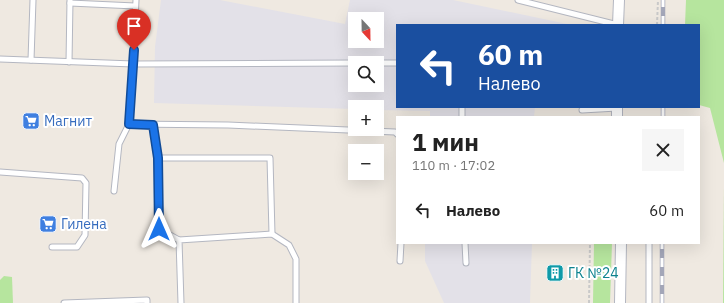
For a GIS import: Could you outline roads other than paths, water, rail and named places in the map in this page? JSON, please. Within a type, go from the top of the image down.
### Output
[{"type":"street","points":[[618,24],[619,0]]},
{"type":"street","points":[[620,303],[621,244]]},
{"type":"lane","points":[[31,60],[33,0]]},
{"type":"lane","points":[[114,191],[120,144],[129,124],[136,0]]},
{"type":"lane","points":[[518,0],[614,24]]},
{"type":"lane","points":[[69,62],[70,2],[135,6]]},
{"type":"lane","points":[[0,59],[133,64],[348,63]]},
{"type":"lane","points":[[384,63],[396,63]]},
{"type":"lane","points":[[582,110],[618,112]]},
{"type":"lane","points":[[129,124],[396,133]]},
{"type":"lane","points":[[153,125],[158,158],[159,229],[179,240],[272,234],[289,245],[296,259],[296,303]]},
{"type":"lane","points":[[158,158],[270,158],[272,234]]},
{"type":"lane","points":[[0,172],[82,178],[86,182],[85,235],[77,247],[52,247]]},
{"type":"lane","points":[[179,240],[181,303]]},
{"type":"lane","points":[[400,261],[401,244]]},
{"type":"lane","points":[[465,244],[466,263]]},
{"type":"lane","points":[[649,244],[649,303]]},
{"type":"lane","points":[[64,303],[147,300],[147,303]]},
{"type":"railway","points":[[663,0],[663,24]]},
{"type":"railway","points":[[663,108],[663,116]]},
{"type":"railway","points":[[662,244],[662,303]]},
{"type":"place","name":"Магнит","points":[[31,121]]},
{"type":"place","name":"Гилена","points":[[48,224]]},
{"type":"place","name":"ГК №24","points":[[555,273]]}]
